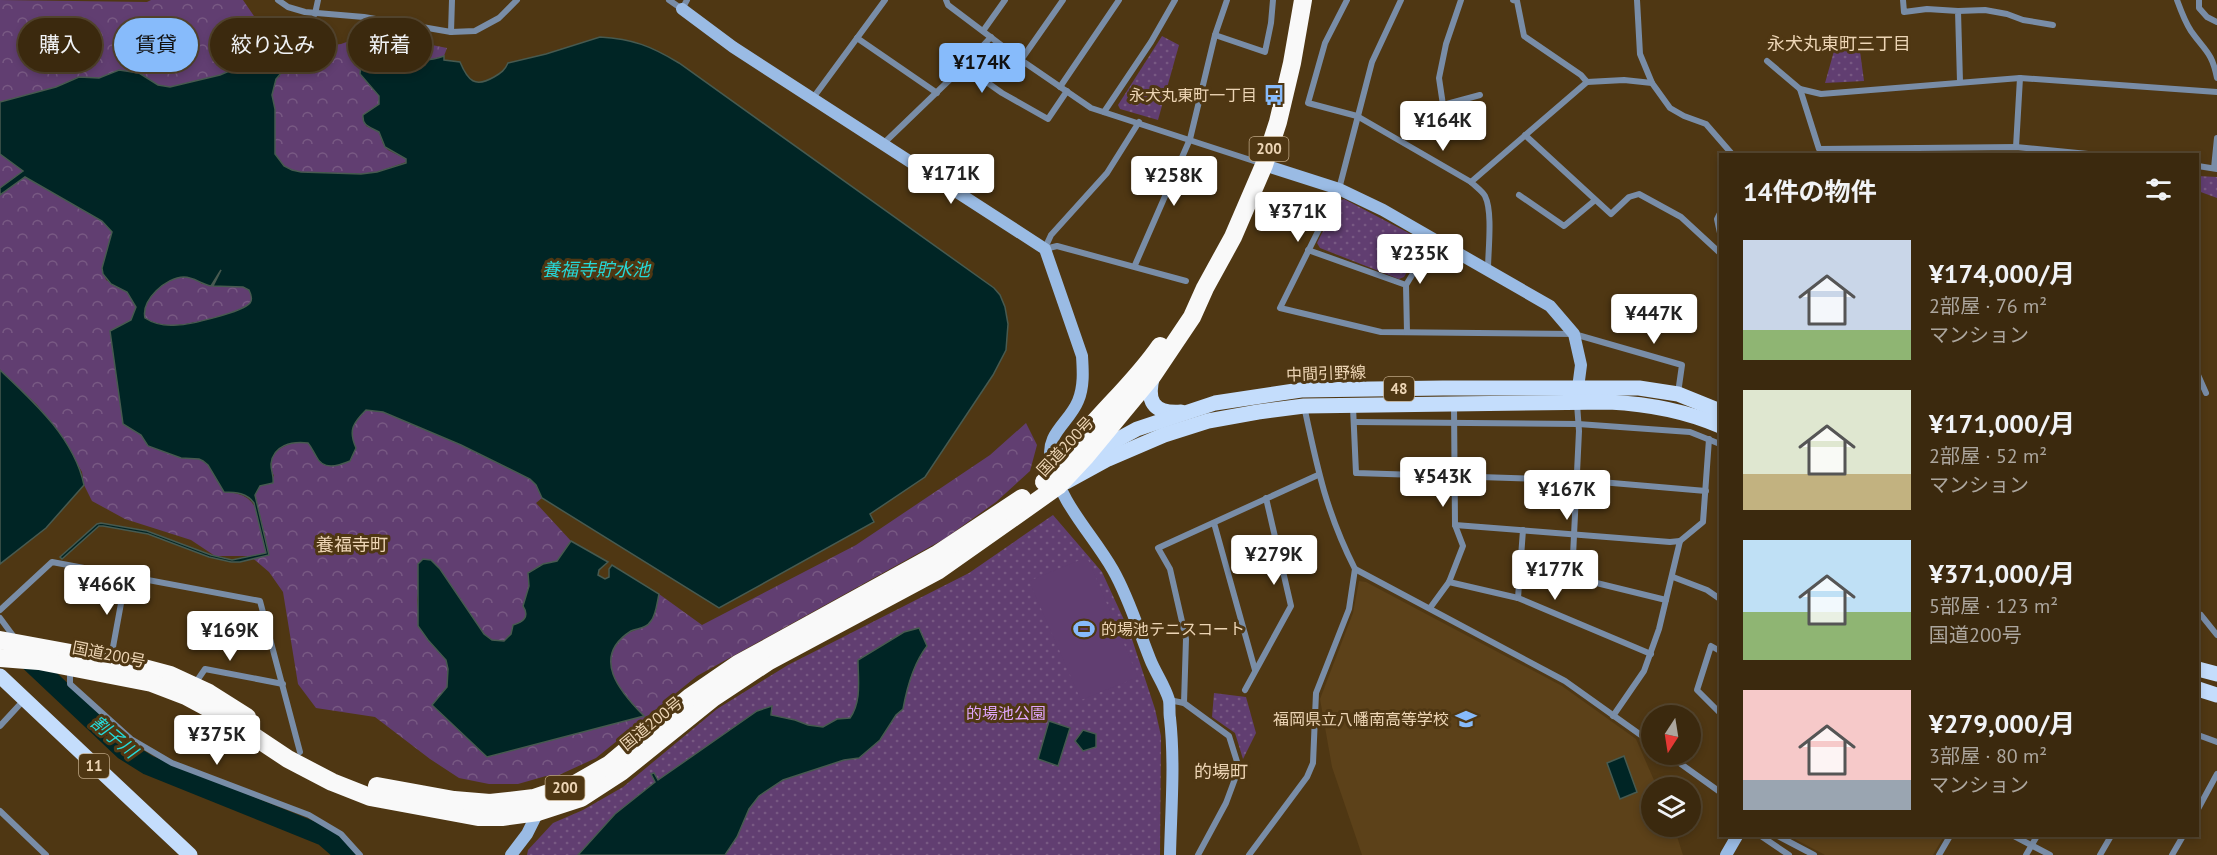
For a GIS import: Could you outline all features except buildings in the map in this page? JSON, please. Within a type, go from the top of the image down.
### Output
[{"type":"highway","name":"国道200号","points":[[0,658],[70,666],[152,683],[186,696],[225,717],[288,759],[332,782],[370,797],[478,817],[502,817],[536,805],[593,775],[627,751],[690,697],[738,664],[936,555],[1056,480],[1086,456],[1153,375],[1192,317],[1233,237],[1264,165],[1278,122],[1292,63],[1303,0]]},
{"type":"highway","name":"国道200号","points":[[1056,480],[1070,450],[1119,397],[1157,350],[1182,313],[1205,288]]},
{"type":"highway","name":"国道200号","points":[[9,641],[150,669],[194,685],[300,752],[344,774],[391,789],[472,802],[536,805]]},
{"type":"main road","points":[[1153,375],[1148,393],[1152,401],[1164,411],[1186,412]]},
{"type":"main road","name":"中間引野線","points":[[1056,480],[1135,446],[1208,421],[1304,406],[1454,405],[1639,388],[1678,394],[1719,411]]},
{"type":"main road","name":"中間引野線","points":[[1086,456],[1137,429],[1215,403],[1301,390],[1577,395],[1639,404],[1687,415],[1719,426]]},
{"type":"main road","points":[[2199,669],[2217,674]]},
{"type":"main road","name":"11","points":[[0,676],[190,855]]},
{"type":"main road","points":[[2199,689],[2217,695]]},
{"type":"street","points":[[278,0],[288,7],[315,14],[364,17],[451,32],[476,31],[499,18],[517,0]]},
{"type":"street","points":[[315,14],[318,0]]},
{"type":"street","points":[[451,32],[452,0]]},
{"type":"street","points":[[669,0],[684,5],[733,47],[1045,249],[1082,356],[1083,371],[1079,400],[1072,413],[1052,438],[1049,446],[1056,480],[1065,501],[1112,569],[1129,603],[1168,700],[1173,772],[1170,855]]},
{"type":"street","points":[[813,99],[885,0]]},
{"type":"street","points":[[946,0],[948,5],[1021,60],[1091,108],[1339,189],[1383,210],[1550,306],[1574,334],[1581,365],[1577,395],[1577,480],[1572,577],[1666,600]]},
{"type":"street","points":[[983,31],[1005,0]]},
{"type":"street","points":[[1021,60],[1063,0]]},
{"type":"street","points":[[964,66],[1002,93],[1048,119],[1063,89],[1119,0]]},
{"type":"street","points":[[1104,112],[1151,42],[1175,0]]},
{"type":"street","points":[[1135,265],[1190,140],[1215,35],[1227,0]]},
{"type":"street","points":[[1215,35],[1264,52],[1271,23],[1273,0]]},
{"type":"street","points":[[1347,0],[1325,43],[1308,103],[1357,116],[1471,182],[1487,199],[1489,213],[1488,270]]},
{"type":"street","points":[[1401,0],[1372,62],[1339,189],[1280,308],[1381,332],[1574,334],[1682,365],[1678,394]]},
{"type":"street","points":[[1461,0],[1446,44],[1439,78],[1443,105],[1480,95]]},
{"type":"street","points":[[1512,0],[1517,1],[1524,36],[1581,75],[1587,82]]},
{"type":"street","points":[[1637,0],[1640,54],[1652,83],[1670,108],[1706,124],[1731,153]]},
{"type":"street","points":[[1903,0],[1904,12],[1928,9],[1985,10],[2053,25]]},
{"type":"street","points":[[2177,0],[2192,32],[2206,47],[2215,65],[2217,78]]},
{"type":"street","points":[[2199,0],[2199,8],[2217,22]]},
{"type":"street","points":[[1958,11],[1960,82]]},
{"type":"street","points":[[884,143],[992,37]]},
{"type":"street","points":[[857,38],[937,93]]},
{"type":"street","points":[[1767,61],[1800,89],[1821,94],[2020,78],[2217,92]]},
{"type":"street","points":[[2016,147],[2020,78]]},
{"type":"street","points":[[1471,182],[1587,82],[1624,80],[1652,83]]},
{"type":"street","points":[[1800,89],[1819,149],[2016,147],[2078,153]]},
{"type":"street","points":[[1045,249],[1051,236],[1107,173],[1138,122]]},
{"type":"street","points":[[1525,135],[1594,201],[1611,214],[1629,197],[1639,194],[1681,217],[1719,252]]},
{"type":"street","points":[[2199,166],[2216,169],[2217,138]]},
{"type":"street","points":[[1519,195],[1564,226],[1594,201]]},
{"type":"street","points":[[1407,332],[1406,285],[1434,239]]},
{"type":"street","points":[[1045,249],[1057,246],[1186,280]]},
{"type":"street","points":[[1308,250],[1406,285]]},
{"type":"street","points":[[2199,377],[2206,393]]},
{"type":"street","points":[[1249,855],[1307,777],[1313,763],[1316,693],[1349,609],[1355,569],[1338,535],[1318,475],[1301,390]]},
{"type":"street","points":[[1353,405],[1356,473],[1454,478],[1577,480],[1706,491]]},
{"type":"street","points":[[1430,608],[1449,582],[1463,546],[1455,525],[1454,405]]},
{"type":"street","points":[[1354,422],[1578,424],[1690,432],[1719,444]]},
{"type":"street","points":[[1455,525],[1680,541],[1703,522],[1709,439]]},
{"type":"street","points":[[1184,703],[1186,639],[1170,569],[1158,548],[1318,475]]},
{"type":"street","points":[[1245,690],[1291,606],[1266,498]]},
{"type":"street","points":[[1214,523],[1255,670]]},
{"type":"street","points":[[1518,598],[1523,530]]},
{"type":"street","points":[[1613,716],[1644,671],[1651,654],[1680,541]]},
{"type":"street","points":[[0,610],[52,562],[260,601],[300,752]]},
{"type":"street","points":[[1355,569],[1565,681],[1641,735]]},
{"type":"street","points":[[110,661],[126,576]]},
{"type":"street","points":[[1672,578],[1707,590],[1719,598]]},
{"type":"street","points":[[1449,582],[1518,598],[1651,654]]},
{"type":"street","points":[[2201,615],[2217,635]]},
{"type":"street","points":[[0,618],[9,641]]},
{"type":"street","points":[[1719,650],[1711,646],[1697,690],[1719,712]]},
{"type":"street","points":[[70,666],[70,684],[131,739],[172,763],[309,815],[341,834],[360,855]]},
{"type":"street","points":[[194,685],[205,669],[282,684]]},
{"type":"street","points":[[0,726],[24,700]]},
{"type":"street","points":[[1168,700],[1184,703],[1229,736],[1239,768],[1226,803],[1198,855]]},
{"type":"street","points":[[2199,735],[2217,742]]},
{"type":"street","points":[[1682,765],[1719,791]]},
{"type":"street","points":[[2199,807],[2217,774]]},
{"type":"street","points":[[516,852],[527,834],[536,805]]},
{"type":"street","points":[[0,811],[44,854]]},
{"type":"street","points":[[1726,855],[1736,837]]},
{"type":"street","points":[[1762,837],[1789,855]]},
{"type":"street","points":[[1781,837],[1814,855]]},
{"type":"street","points":[[1939,855],[1949,837]]},
{"type":"street","points":[[2016,837],[2050,855]]},
{"type":"street","points":[[2026,855],[2036,837]]},
{"type":"street","points":[[2100,855],[2109,837]]},
{"type":"street","points":[[2172,855],[2182,837]]},
{"type":"shaded area","name":"福岡県立八幡南高等学校","points":[[1359,581],[1366,582],[1562,686],[1636,739],[1641,750],[1641,765],[1647,765],[1653,777],[1641,777],[1641,837],[1677,837],[1683,855],[1362,855],[1332,767],[1320,699],[1353,613]]},
{"type":"shaded area","points":[[1791,837],[1943,837],[1933,855],[1825,855]]},
{"type":"green space","points":[[0,0],[147,2],[151,0],[243,0],[255,18],[210,18],[210,72],[227,72],[220,75],[170,87],[158,85],[139,73],[99,78],[78,77],[56,87],[0,102]]},
{"type":"green space","points":[[1162,36],[1179,45],[1158,120],[1120,109],[1118,105]]},
{"type":"green space","points":[[348,42],[348,72],[360,72],[379,96],[379,104],[363,115],[366,126],[379,132],[388,150],[406,159],[406,162],[377,172],[361,174],[301,172],[284,166],[275,154],[275,109],[272,95],[276,79],[280,76],[280,72],[336,72],[336,45]]},
{"type":"green space","points":[[432,45],[447,48],[444,56],[432,60]]},
{"type":"green space","points":[[1834,51],[1860,51],[1864,81],[1825,83]]},
{"type":"green space","points":[[0,154],[24,171],[0,188]]},
{"type":"green space","points":[[25,176],[102,221],[113,232],[102,267],[106,280],[127,292],[136,307],[131,320],[123,324],[123,424],[181,458],[199,459],[208,465],[224,492],[236,493],[251,501],[267,544],[255,495],[256,489],[274,476],[271,468],[275,454],[286,446],[308,443],[323,464],[336,466],[350,461],[356,448],[352,436],[353,427],[366,410],[383,412],[461,445],[530,479],[536,485],[542,498],[536,503],[571,541],[557,561],[543,564],[528,573],[529,586],[523,606],[526,617],[504,641],[492,640],[484,634],[440,569],[431,560],[423,559],[417,600],[419,619],[428,640],[446,660],[447,687],[487,757],[643,716],[619,687],[611,666],[611,655],[616,645],[627,634],[646,626],[651,621],[659,594],[702,625],[856,545],[990,455],[1026,423],[1037,445],[1030,471],[996,502],[944,539],[697,676],[596,758],[559,775],[546,776],[518,784],[489,784],[459,778],[375,717],[316,708],[298,684],[283,592],[269,572],[250,556],[215,556],[191,540],[125,519],[92,501],[84,485],[82,472],[61,435],[37,405],[0,370],[0,195]]},
{"type":"green space","points":[[2199,176],[2217,177],[2217,198],[2199,191]]},
{"type":"green space","points":[[1344,199],[1422,240],[1423,245],[1404,277],[1399,279],[1320,248],[1317,243],[1338,201]]},
{"type":"green space","points":[[221,270],[213,286],[243,287],[249,290],[252,298],[250,304],[227,314],[183,324],[160,324],[145,318],[146,304],[154,292],[172,279],[185,277],[202,284]]},
{"type":"green space","name":"的場池公園","points":[[1053,515],[1102,572],[1130,633],[1155,709],[1161,736],[1160,855],[527,855],[528,850],[553,823],[583,810],[623,787],[717,709],[788,665],[969,573]]},
{"type":"green space","name":"的場池テニスコート","points":[[1087,557],[1138,677],[1081,700],[1029,581]]},
{"type":"green space","points":[[1214,693],[1246,697],[1256,733],[1243,759],[1235,733],[1212,717]]},
{"type":"water","name":"養福寺貯水池","points":[[600,37],[641,44],[659,52],[679,63],[994,288],[1005,307],[1008,324],[1006,350],[993,375],[925,477],[870,514],[874,522],[719,608],[542,498],[536,485],[530,479],[461,445],[383,412],[366,410],[353,427],[352,436],[356,448],[350,461],[336,466],[323,464],[308,443],[290,444],[275,452],[271,464],[273,483],[260,486],[255,495],[269,555],[231,562],[209,557],[148,534],[99,526],[62,559],[60,557],[101,523],[147,531],[211,555],[232,560],[266,553],[254,503],[248,497],[233,492],[224,492],[208,465],[203,461],[181,458],[148,446],[141,435],[123,424],[110,331],[131,320],[136,307],[127,292],[111,284],[103,274],[102,268],[112,232],[102,221],[25,177],[0,195],[0,188],[23,171],[0,154],[0,102],[56,87],[79,77],[99,78],[114,72],[139,73],[158,85],[170,87],[227,72],[282,72],[276,79],[272,95],[275,109],[275,154],[284,166],[301,172],[361,174],[377,172],[406,163],[406,159],[385,147],[379,132],[364,122],[363,115],[379,104],[379,96],[360,72],[432,72],[432,59],[444,56],[444,60],[460,62],[466,74],[473,81],[482,82],[496,76],[508,63]],"holes":[[[221,270],[213,286],[243,287],[249,290],[250,303],[227,314],[173,325],[160,324],[145,318],[145,311],[151,297],[163,285],[177,278],[188,277],[211,286]]]},
{"type":"water","points":[[0,370],[39,408],[62,436],[79,468],[84,485],[46,528],[0,564]]},
{"type":"water","points":[[571,541],[608,562],[599,570],[598,575],[605,579],[609,577],[609,569],[612,565],[659,594],[655,612],[649,624],[631,631],[619,641],[612,652],[613,674],[626,696],[644,716],[487,757],[432,705],[447,687],[448,669],[446,660],[418,626],[418,564],[423,559],[431,560],[440,569],[484,634],[492,640],[504,641],[511,634],[513,625],[522,621],[526,616],[523,606],[529,586],[528,573],[543,564],[557,561]]},
{"type":"water","points":[[919,628],[927,646],[911,676],[903,709],[896,715],[880,740],[859,758],[844,760],[783,780],[759,796],[749,809],[737,837],[725,855],[578,855],[615,814],[655,782],[651,774],[654,773],[658,780],[757,711],[772,706],[771,715],[823,727],[837,719],[850,718],[858,697],[858,660],[904,632]]},
{"type":"water","points":[[1049,721],[1070,728],[1058,766],[1038,759]]},
{"type":"water","points":[[1083,730],[1096,734],[1096,747],[1083,751],[1075,741]]},
{"type":"water","points":[[1624,756],[1637,792],[1620,799],[1607,763]]},
{"type":"waterway","name":"割子川","points":[[19,651],[124,750],[148,765],[324,836],[346,855]]},
{"type":"place","name":"永犬丸東町一丁目","points":[[1274,95]]},
{"type":"place","name":"的場池テニスコート","points":[[1084,629]]},
{"type":"place","name":"福岡県立八幡南高等学校","points":[[1466,719]]},
{"type":"district","name":"永犬丸東町三丁目","points":[[1839,44]]},
{"type":"district","name":"養福寺町","points":[[352,545]]},
{"type":"district","name":"的場町","points":[[1221,772]]}]
